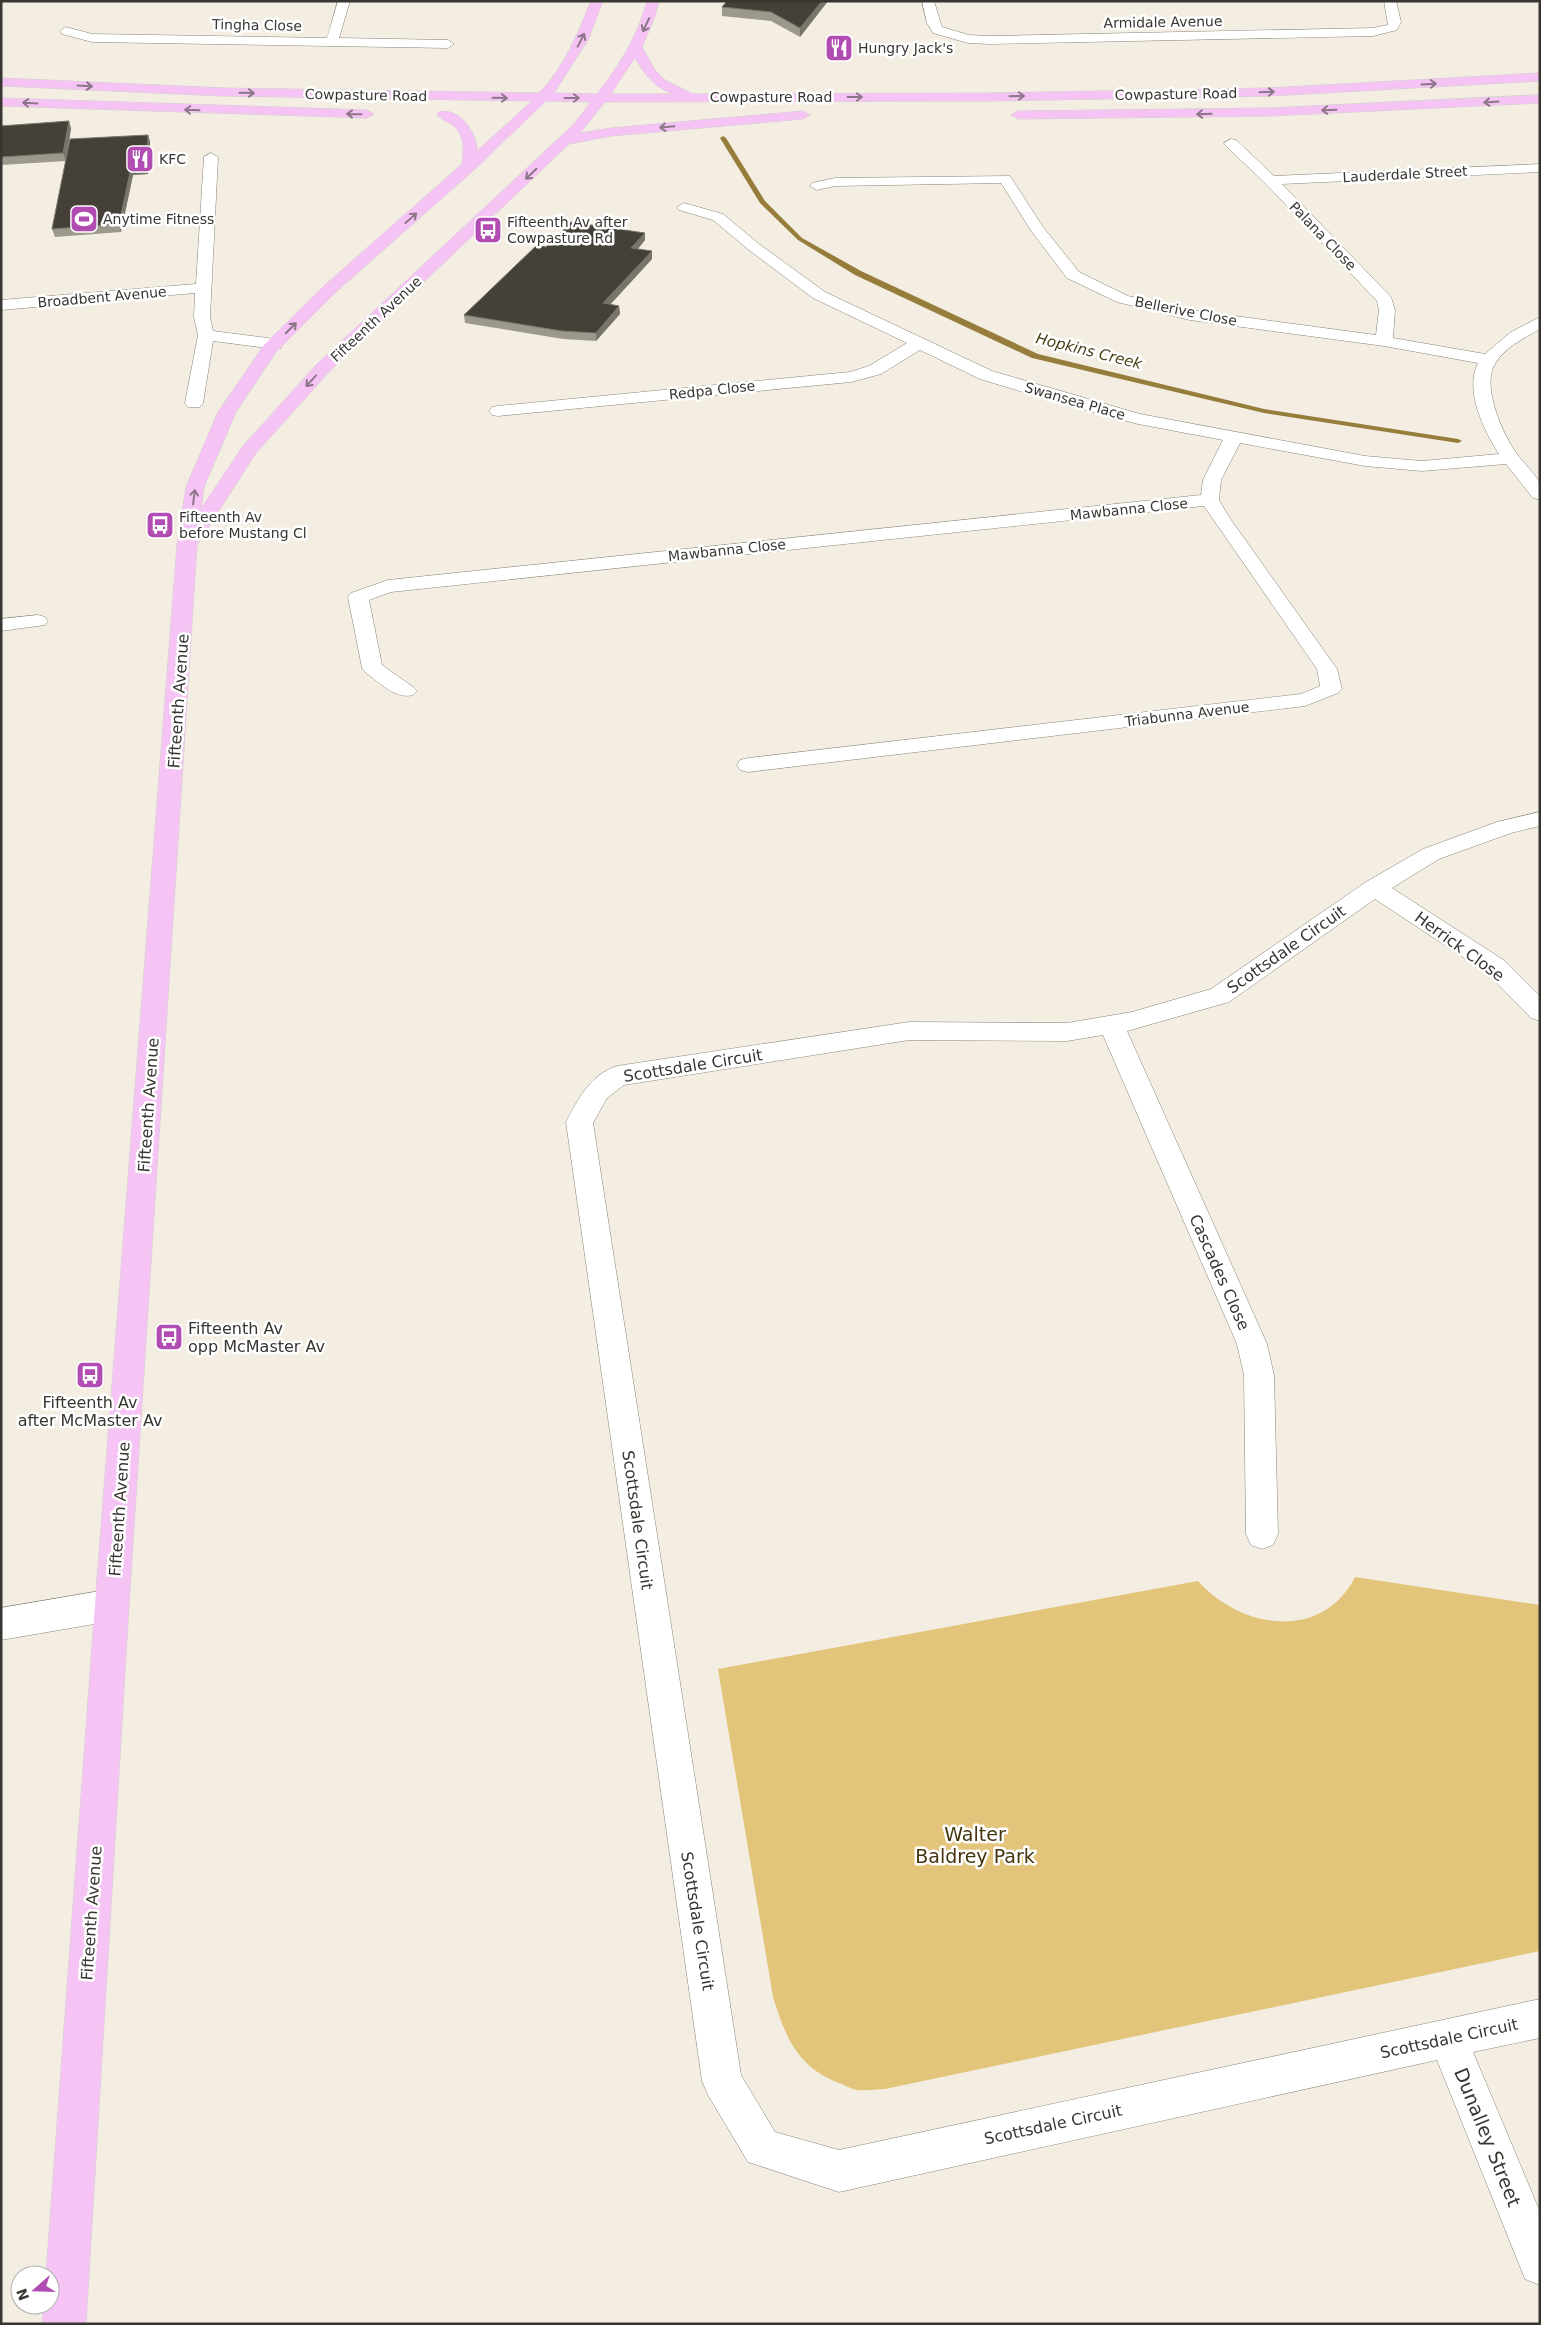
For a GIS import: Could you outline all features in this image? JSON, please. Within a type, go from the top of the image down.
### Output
[{"type":"main road","name":"Fifteenth Avenue","points":[[63,2324],[187,545],[195,487],[226,412],[275,344],[330,288],[469,167],[542,98],[560,76],[582,40],[597,1]]},
{"type":"main road","name":"Fifteenth Avenue","points":[[187,545],[249,450],[323,368],[566,140],[588,115],[614,83],[635,47],[649,21],[653,1]]},
{"type":"main road","points":[[635,47],[651,75],[659,83],[668,89],[695,96]]},
{"type":"main road","points":[[544,78],[560,76]]},
{"type":"main road","name":"Cowpasture Road","points":[[1,82],[224,92],[399,96],[542,98],[695,96],[992,97],[1259,92],[1540,77]]},
{"type":"main road","points":[[399,96],[510,84]]},
{"type":"main road","name":"Cowpasture Road","points":[[1000,115],[1242,113],[1540,99]]},
{"type":"main road","name":"Cowpasture Road","points":[[1,102],[158,109],[378,114]]},
{"type":"main road","name":"Cowpasture Road","points":[[469,167],[472,144],[466,129],[458,122],[439,115],[474,115]]},
{"type":"main road","points":[[504,115],[544,115]]},
{"type":"main road","points":[[570,115],[606,115]]},
{"type":"main road","name":"Cowpasture Road","points":[[653,115],[821,115]]},
{"type":"main road","points":[[566,140],[611,132],[803,115]]},
{"type":"street","points":[[332,42],[344,1]]},
{"type":"street","name":"Armidale Avenue","points":[[928,1],[933,23],[937,30],[968,38],[989,40],[1373,32],[1393,27],[1395,22],[1390,1]]},
{"type":"street","name":"Tingha Close","points":[[66,31],[92,38],[448,44]]},
{"type":"street","name":"Palana Close","points":[[1231,144],[1270,180],[1385,300],[1387,310],[1384,341]]},
{"type":"street","points":[[194,403],[206,334],[202,317],[211,157]]},
{"type":"street","name":"Lauderdale Street","points":[[1270,180],[1540,168]]},
{"type":"street","name":"Bellerive Close","points":[[816,186],[835,182],[1005,179],[1037,229],[1072,274],[1123,299],[1190,315],[1384,341],[1488,360]]},
{"type":"street","name":"Swansea Place","points":[[684,206],[718,217],[819,295],[986,375],[1138,419],[1365,461],[1422,466],[1509,458]]},
{"type":"street","name":"Broadbent Avenue","points":[[1,305],[204,288]]},
{"type":"street","points":[[1540,322],[1515,337],[1488,360],[1483,369],[1484,406],[1509,458],[1540,494]]},
{"type":"street","points":[[206,334],[275,344]]},
{"type":"street","name":"Redpa Close","points":[[498,411],[851,377],[875,370],[919,343]]},
{"type":"street","points":[[1210,500],[1212,480],[1234,437]]},
{"type":"street","name":"Mawbanna Close","points":[[406,691],[372,668],[358,597],[388,586],[1210,500]]},
{"type":"street","name":"Triabunna Avenue","points":[[748,765],[1305,700],[1331,689],[1327,669],[1220,518],[1210,500]]},
{"type":"street","points":[[1,625],[38,621]]},
{"type":"street","name":"Scottsdale Circuit","points":[[1540,819],[1505,827],[1431,854],[1374,888],[1220,996],[1132,1021],[1067,1032],[909,1031],[617,1076],[598,1091],[579,1122],[722,2081],[762,2148],[839,2171],[1540,2018]]},
{"type":"street","name":"Herrick Close","points":[[1374,888],[1422,917],[1496,967],[1540,1012]]},
{"type":"street","name":"Cascades Close","points":[[1111,1025],[1252,1344],[1260,1375],[1262,1534]]},
{"type":"street","points":[[1,1624],[112,1605]]},
{"type":"street","name":"Dunalley Street","points":[[1448,2038],[1540,2264]]},
{"type":"green space","name":"Walter Baldrey Park","points":[[1355,1577],[1540,1605],[1540,1951],[885,2089],[852,2089],[825,2076],[803,2059],[795,2049],[782,2025],[773,1997],[718,1669],[1198,1581],[1216,1597],[1236,1610],[1258,1618],[1280,1621],[1302,1619],[1323,1612],[1341,1598]]},
{"type":"building","points":[[727,1],[822,1],[800,28],[771,12],[722,7]]},
{"type":"building","points":[[69,121],[63,153],[1,157],[1,126]]},
{"type":"building","points":[[148,135],[146,166],[131,168],[119,224],[52,229],[70,139]]},
{"type":"building","points":[[571,222],[645,233],[631,248],[652,251],[603,303],[619,306],[596,333],[562,331],[464,315],[537,245],[546,247]]},
{"type":"waterway","name":"Hopkins Creek","points":[[723,138],[762,202],[800,239],[858,273],[1035,356],[1264,411],[1458,441]]},
{"type":"place","name":"Hungry Jack's","points":[[839,48]]},
{"type":"place","name":"KFC","points":[[140,159]]},
{"type":"place","name":"Anytime Fitness","points":[[84,219]]},
{"type":"place","name":"Fifteenth Av after Cowpasture Rd","points":[[488,230]]},
{"type":"place","name":"Fifteenth Av before Mustang Cl","points":[[160,525]]},
{"type":"place","name":"Fifteenth Av opp McMaster Av","points":[[169,1337]]},
{"type":"place","name":"Fifteenth Av after McMaster Av","points":[[90,1375]]}]
